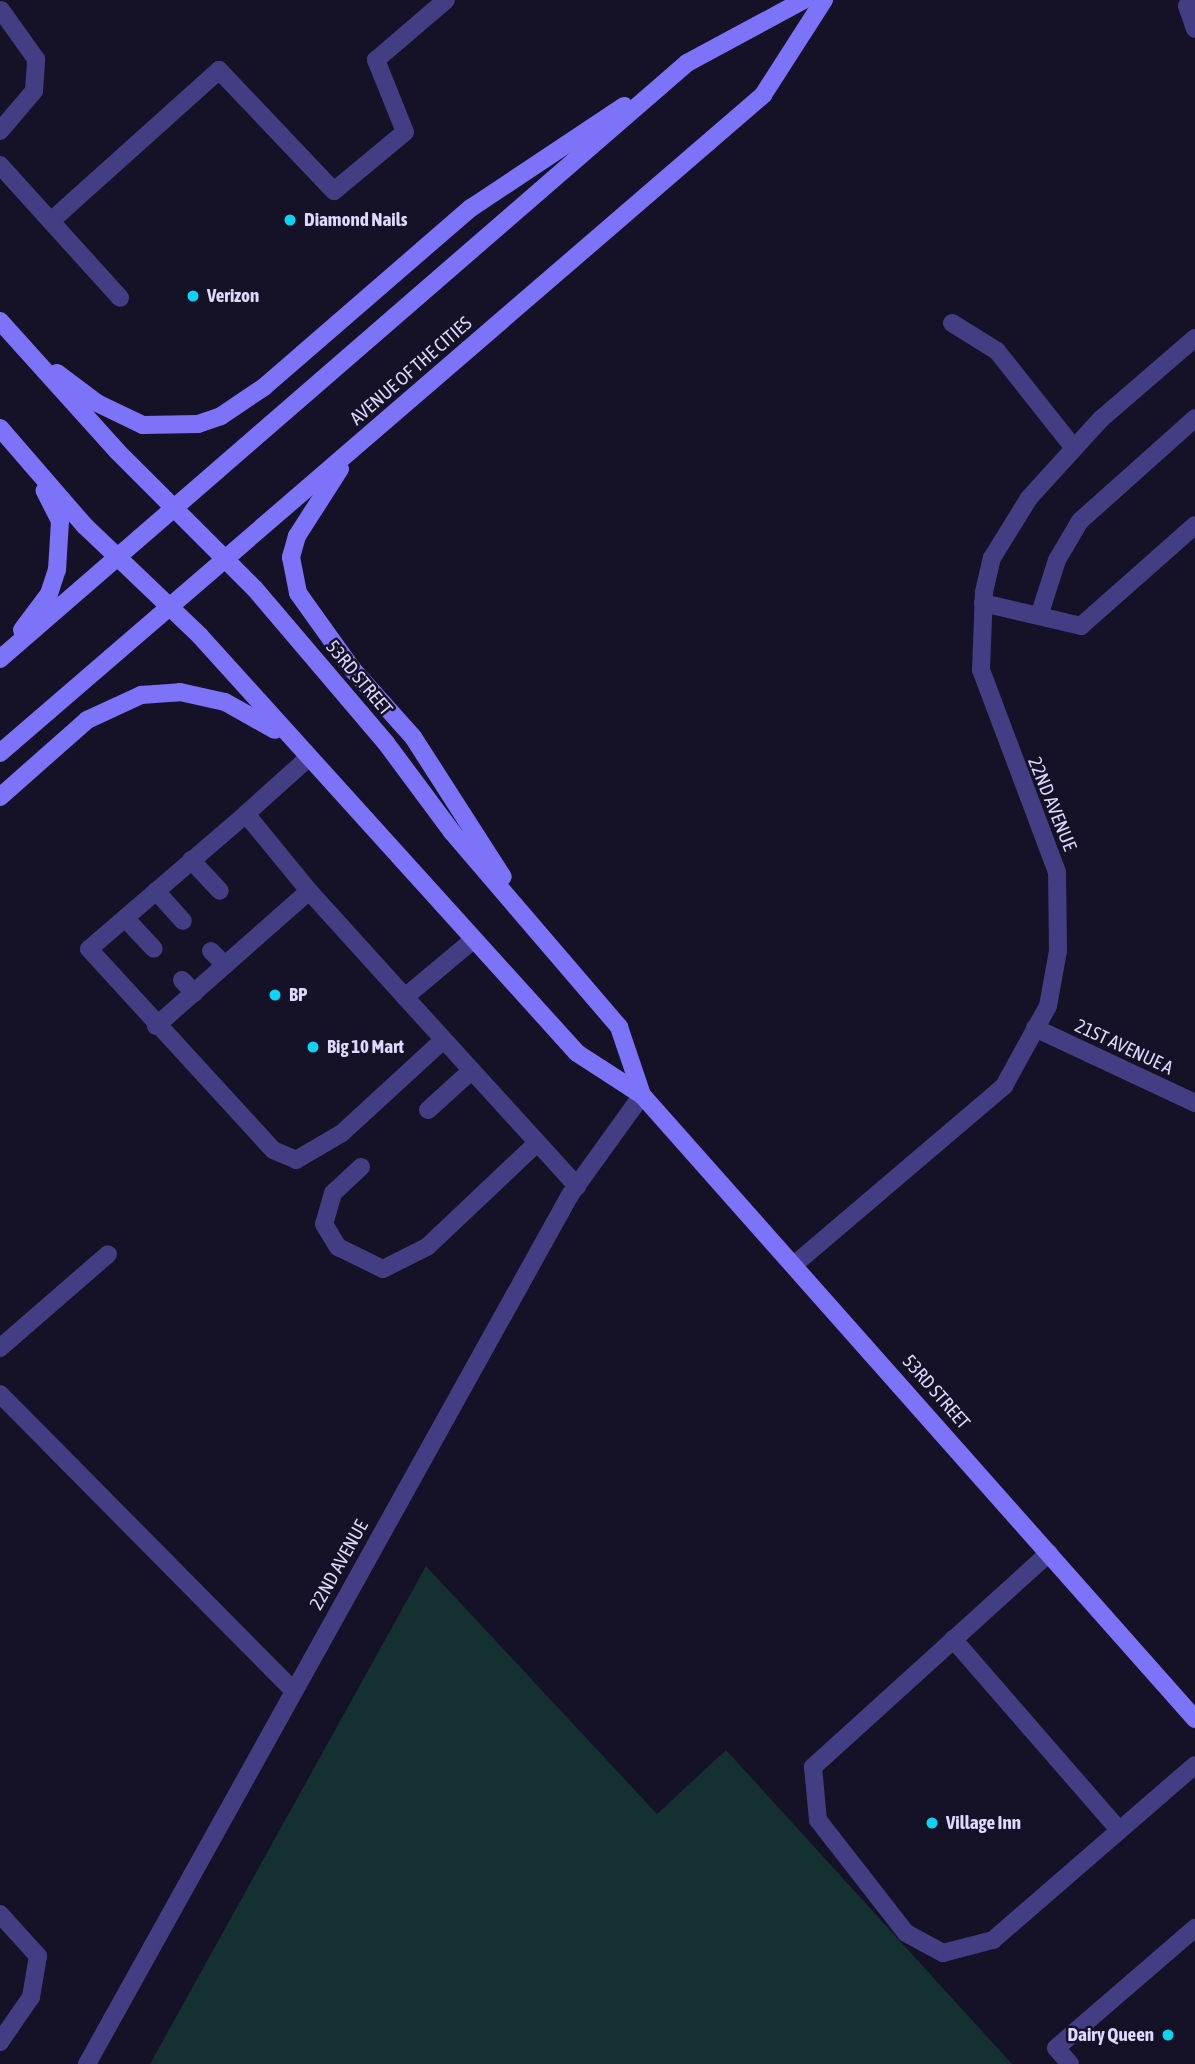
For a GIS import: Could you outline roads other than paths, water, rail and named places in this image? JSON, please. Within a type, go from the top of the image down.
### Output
[{"type":"main road","points":[[26,350],[97,403],[143,425],[198,424],[221,416],[274,379],[471,208],[687,63],[804,0]]},
{"type":"main road","name":"AVENUE OF THE CITIES","points":[[0,753],[763,95],[824,0]]},
{"type":"main road","points":[[0,659],[687,63]]},
{"type":"main road","name":"53RD STREET","points":[[0,321],[225,559],[386,743],[541,936],[619,1027],[642,1095]]},
{"type":"main road","points":[[0,659],[49,594],[62,537],[47,495],[4,433]]},
{"type":"main road","name":"53RD STREET","points":[[4,433],[117,557],[169,607],[577,1054],[642,1095],[795,1264],[1195,1719]]},
{"type":"main road","points":[[360,442],[306,515],[291,557],[298,593],[352,670],[413,737],[541,936]]},
{"type":"main road","points":[[0,797],[88,720],[141,695],[180,692],[225,702],[287,737]]},
{"type":"street","points":[[0,131],[34,91],[36,59],[0,10],[12,0]]},
{"type":"street","points":[[51,220],[219,70],[334,191],[405,132],[376,60],[446,0]]},
{"type":"street","points":[[1194,0],[1187,6],[1195,29]]},
{"type":"street","points":[[0,164],[120,298]]},
{"type":"street","points":[[952,323],[997,351],[1073,447]]},
{"type":"street","name":"22ND AVENUE","points":[[795,1264],[965,1124],[1004,1086],[1048,1006],[1058,951],[1057,872],[981,670],[982,603],[992,558],[1029,498],[1073,447],[1195,338]]},
{"type":"street","points":[[1040,614],[1057,560],[1080,521],[1195,418]]},
{"type":"street","points":[[982,603],[1040,614],[1081,626],[1195,525]]},
{"type":"street","points":[[307,759],[89,949],[156,1026],[274,1150],[296,1160],[342,1133],[443,1040]]},
{"type":"street","points":[[246,814],[309,891],[577,1185]]},
{"type":"street","points":[[191,860],[220,891]]},
{"type":"street","points":[[156,891],[183,921]]},
{"type":"street","points":[[156,1026],[188,986],[225,965],[309,891]]},
{"type":"street","points":[[125,918],[154,949]]},
{"type":"street","points":[[248,920],[261,934]]},
{"type":"street","points":[[405,997],[472,942]]},
{"type":"street","points":[[211,951],[225,965]]},
{"type":"street","name":"21ST AVENUE A","points":[[1035,1028],[1195,1103]]},
{"type":"street","points":[[428,1110],[471,1071]]},
{"type":"street","name":"22ND AVENUE","points":[[88,2064],[293,1690],[577,1185],[642,1095]]},
{"type":"street","points":[[361,1167],[333,1193],[324,1224],[338,1247],[383,1269],[427,1247],[537,1143]]},
{"type":"street","points":[[0,1348],[108,1254]]},
{"type":"street","points":[[0,1394],[293,1690]]},
{"type":"street","points":[[1049,1553],[813,1767],[818,1820],[906,1933],[943,1953],[993,1940],[1195,1765]]},
{"type":"street","points":[[953,1639],[1119,1830]]},
{"type":"street","points":[[0,1914],[38,1956],[31,1997],[0,2042]]},
{"type":"street","points":[[1070,2064],[1056,2048],[1195,1928]]},
{"type":"place","name":"Diamond Nails","points":[[290,220]]},
{"type":"place","name":"Verizon","points":[[193,296]]},
{"type":"place","name":"BP","points":[[275,995]]},
{"type":"place","name":"Big 10 Mart","points":[[313,1047]]},
{"type":"place","name":"Village Inn","points":[[932,1823]]},
{"type":"place","name":"Dairy Queen","points":[[1168,2035]]}]
